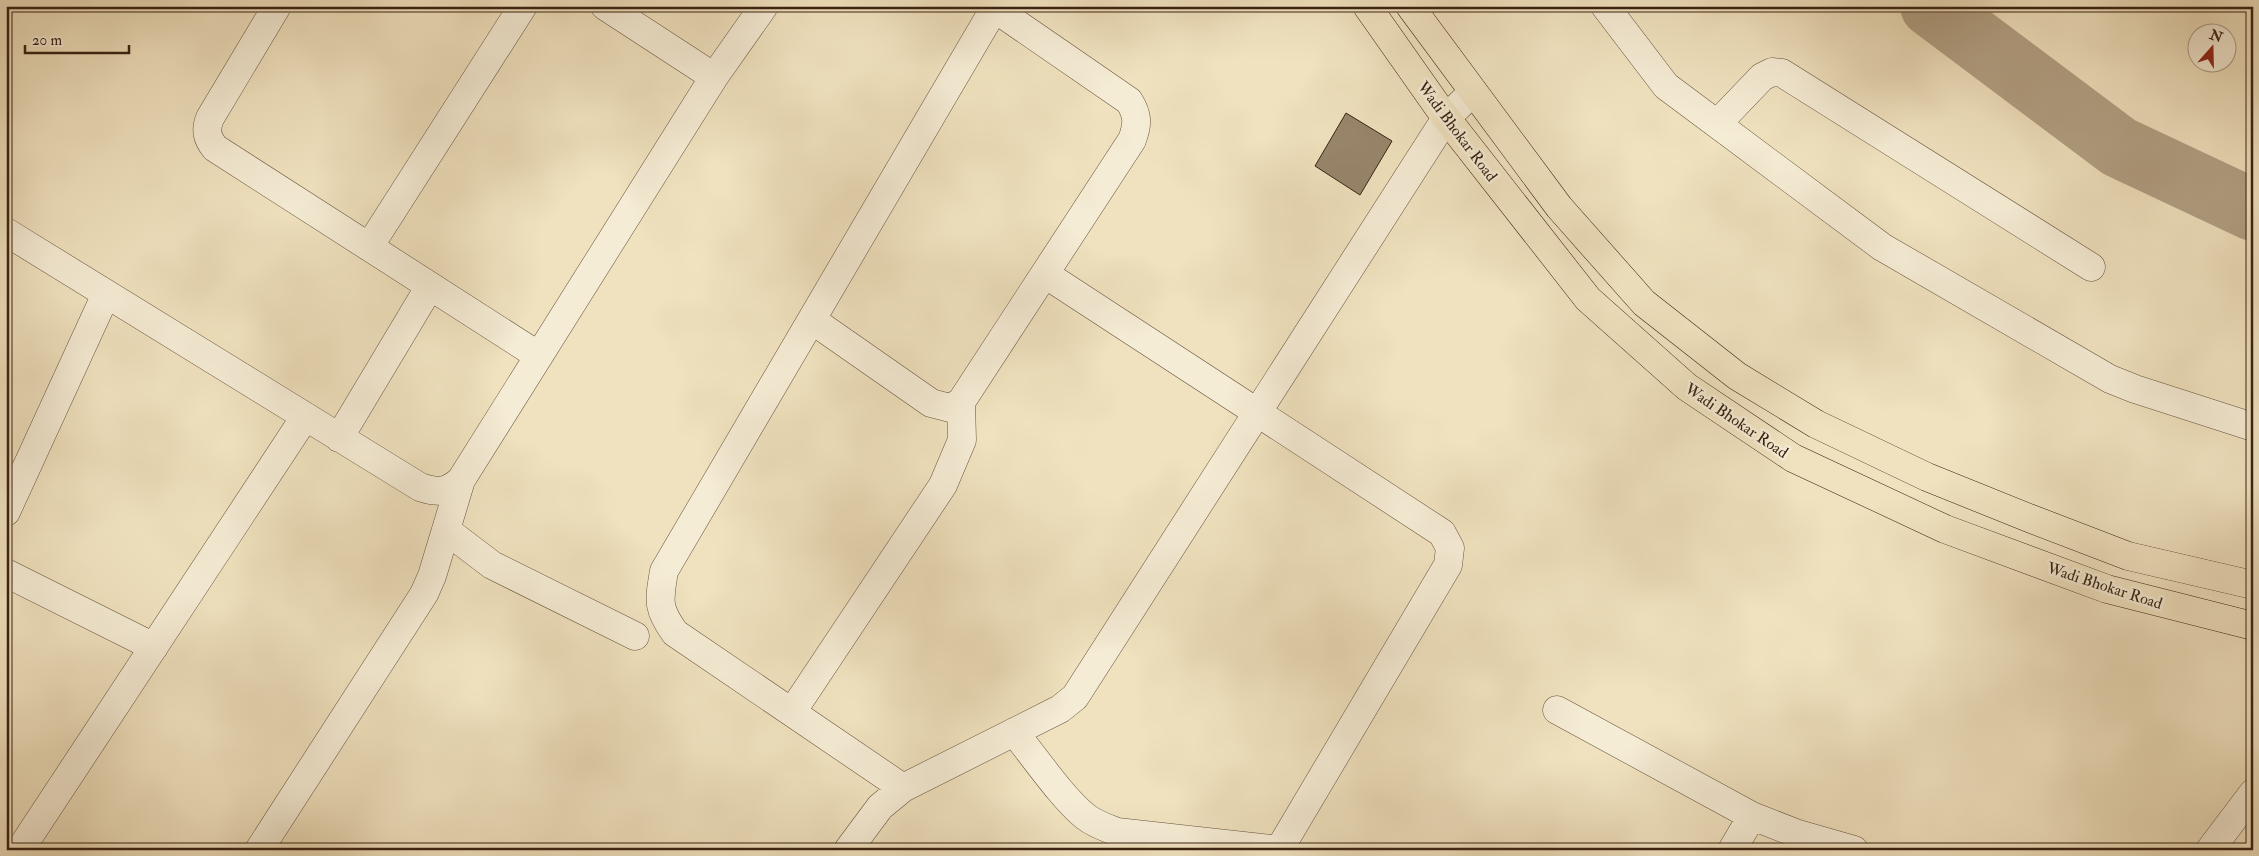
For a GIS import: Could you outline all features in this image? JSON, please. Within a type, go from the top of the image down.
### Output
[{"type":"main road","name":"Wadi Bhokar Road","points":[[1366,6],[1446,118],[1588,299],[1687,387],[1794,458],[1945,529],[2089,582],[2253,626]]},
{"type":"main road","points":[[1410,6],[1549,195],[1644,303],[1737,376],[1816,424],[1927,477],[2010,511],[2128,556],[2253,585]]},
{"type":"street","points":[[277,6],[210,118],[206,128],[208,139],[215,148],[539,356]]},
{"type":"street","points":[[369,247],[523,6]]},
{"type":"street","points":[[605,6],[714,77]]},
{"type":"street","points":[[259,850],[424,594],[432,576],[461,480],[714,77],[764,6]]},
{"type":"street","points":[[1605,6],[1666,86],[1882,247],[2110,379],[2253,427]]},
{"type":"street","points":[[812,320],[931,402],[950,408],[961,402],[1132,140],[1137,128],[1137,114],[1129,101],[992,7],[812,320],[664,571],[659,597],[663,617],[675,633],[903,788]]},
{"type":"street","points":[[1716,124],[1762,78],[1772,72],[1782,73],[2090,267]]},
{"type":"street","points":[[848,850],[880,807],[903,788],[1060,709],[1074,698],[1446,118],[1473,92]]},
{"type":"street","points":[[6,232],[420,487],[435,492],[450,490],[461,480]]},
{"type":"street","points":[[1014,732],[1074,804],[1087,817],[1101,825],[1118,832],[1279,849],[1448,565],[1450,548],[1442,534],[1045,274]]},
{"type":"street","points":[[339,438],[430,286]]},
{"type":"street","points":[[6,512],[106,294]]},
{"type":"street","points":[[792,712],[943,485],[962,440],[961,402]]},
{"type":"street","points":[[20,850],[305,417]]},
{"type":"street","points":[[446,530],[492,565],[635,636]]},
{"type":"street","points":[[6,574],[154,647]]},
{"type":"street","points":[[1557,710],[1752,816],[1798,834],[1854,850]]},
{"type":"street","points":[[2216,848],[2253,793]]},
{"type":"street","points":[[1732,850],[1752,816]]},
{"type":"street","points":[[6,844],[14,850]]},
{"type":"building","points":[[1346,113],[1392,141],[1360,195],[1315,166]]},
{"type":"waterway","points":[[1931,6],[2119,147],[2253,210]]}]
